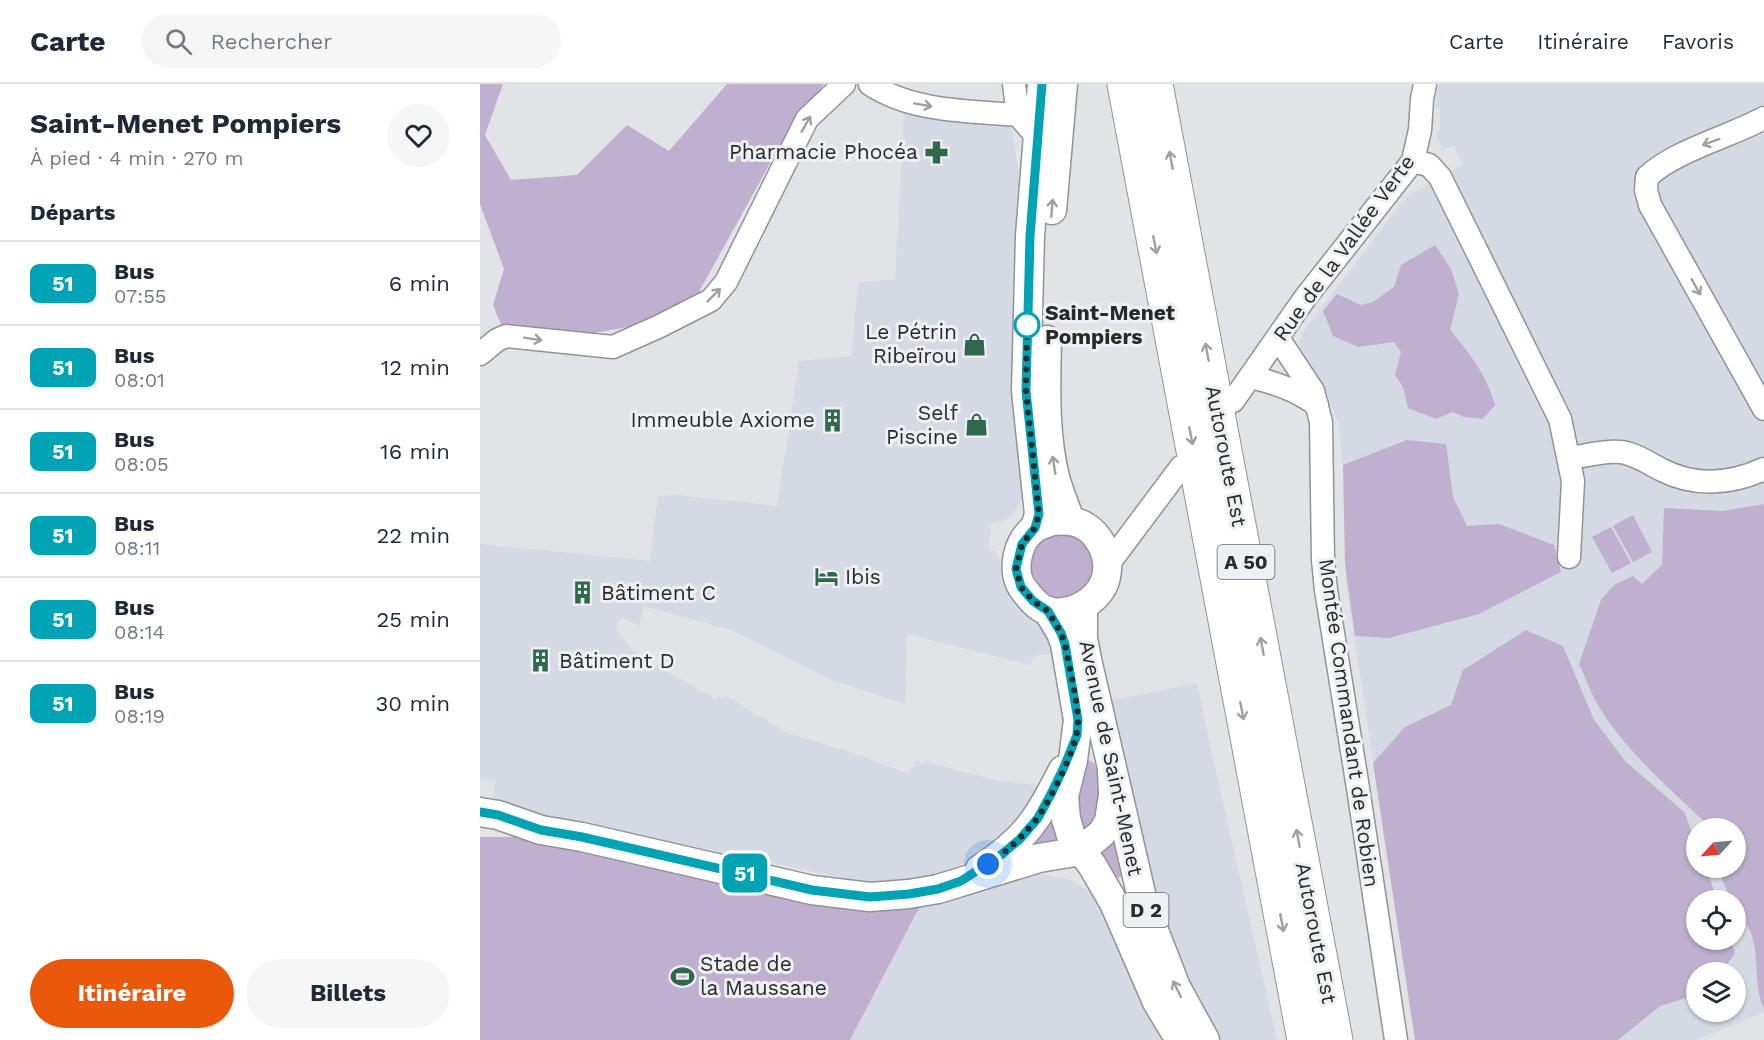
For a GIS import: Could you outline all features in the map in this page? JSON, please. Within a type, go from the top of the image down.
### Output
[{"type":"highway","name":"Autoroute Est","points":[[1124,84],[1304,1040]]},
{"type":"highway","name":"Autoroute Est","points":[[1156,84],[1336,1040]]},
{"type":"main road","points":[[1042,84],[1030,236],[1026,391],[1039,514],[1035,528],[1022,544],[1016,569],[1021,587],[1033,601],[1048,611],[1066,611],[1083,606],[1096,596],[1104,582],[1107,566],[1106,553],[1100,542],[1081,526],[1056,479],[1047,412],[1050,234],[1063,84]]},
{"type":"main road","points":[[1035,528],[1052,521],[1081,526]]},
{"type":"main road","name":"Avenue de Saint-Menet","points":[[1083,606],[1083,639],[1088,664],[1143,902],[1176,987],[1205,1040]]},
{"type":"main road","name":"Avenue de Saint-Menet","points":[[1048,611],[1065,644],[1078,720],[1077,735]]},
{"type":"main road","points":[[961,881],[1001,855],[1020,839],[1038,818],[1064,767],[1077,735]]},
{"type":"main road","name":"D 2","points":[[1077,735],[1064,796],[1066,819],[1072,839],[1105,886]]},
{"type":"main road","points":[[480,812],[498,815],[536,828],[812,890],[870,897],[938,889],[1040,858],[1081,851],[1102,833],[1110,821],[1113,795],[1112,771]]},
{"type":"main road","points":[[480,825],[536,828]]},
{"type":"main road","points":[[1040,858],[1075,865],[1084,869],[1105,886]]},
{"type":"main road","name":"Avenue de Saint-Menet","points":[[1105,886],[1157,1002],[1180,1040]]},
{"type":"street","points":[[480,354],[497,340],[506,336],[613,346],[660,326],[711,300],[726,282],[807,119],[844,84]]},
{"type":"street","points":[[870,84],[884,94],[912,103],[952,110],[1018,115]]},
{"type":"street","points":[[1014,84],[1018,115],[1038,138]]},
{"type":"street","name":"Rue de la Vallée Verte","points":[[1233,401],[1305,298],[1413,160],[1420,130],[1425,84]]},
{"type":"street","points":[[1764,118],[1737,132],[1701,145],[1656,169],[1647,177],[1646,190],[1650,205],[1764,409]]},
{"type":"street","points":[[1413,160],[1429,165],[1440,177],[1560,419],[1573,481],[1569,557]]},
{"type":"street","name":"Montée Commandant de Robien","points":[[1278,338],[1312,391],[1321,423],[1323,560],[1326,590],[1396,1040]]},
{"type":"street","points":[[1251,377],[1275,382],[1300,393],[1317,405]]},
{"type":"street","points":[[1570,458],[1621,452],[1673,476],[1692,482],[1716,483],[1764,469]]},
{"type":"street","points":[[1107,566],[1181,467]]},
{"type":"street","points":[[1081,526],[1126,529],[1140,522]]},
{"type":"shaded area","points":[[480,84],[503,84],[485,135],[511,180],[577,175],[627,125],[669,151],[727,84],[824,84],[783,140],[695,299],[634,326],[576,336],[504,332],[493,305],[504,269],[480,204]]},
{"type":"shaded area","points":[[1439,84],[1764,84],[1764,1012],[1746,1019],[1746,962],[1686,962],[1686,1022],[1740,1022],[1696,1040],[1415,1040],[1346,582],[1343,466],[1339,425],[1329,400],[1301,352],[1299,344],[1302,333],[1406,197],[1463,165],[1453,146],[1443,150],[1437,137],[1436,131],[1440,129],[1440,108],[1435,107]]},
{"type":"shaded area","points":[[904,112],[1007,123],[1012,128],[1020,183],[1023,498],[1010,518],[991,524],[989,550],[995,551],[1000,561],[1001,575],[1007,591],[1027,615],[1044,625],[1056,654],[1034,655],[1030,665],[907,634],[905,704],[834,681],[731,630],[644,606],[639,626],[621,617],[616,629],[634,652],[717,700],[718,696],[724,699],[727,696],[785,732],[853,753],[909,774],[917,760],[923,764],[927,759],[937,765],[1000,781],[1043,786],[1023,814],[989,850],[948,872],[913,881],[864,882],[687,845],[571,825],[494,803],[495,781],[480,779],[480,544],[650,561],[658,496],[678,495],[777,506],[799,361],[851,356],[858,282],[895,280]]},
{"type":"shaded area","points":[[1435,245],[1451,269],[1459,294],[1450,330],[1477,365],[1495,405],[1483,419],[1464,417],[1453,412],[1436,419],[1408,408],[1403,387],[1395,375],[1401,352],[1394,342],[1358,347],[1333,336],[1323,311],[1337,294],[1361,305],[1373,302],[1394,287],[1401,265]]},
{"type":"shaded area","points":[[1407,440],[1446,444],[1453,497],[1467,526],[1499,524],[1554,545],[1561,572],[1479,614],[1389,638],[1355,636],[1345,564],[1343,465]]},
{"type":"shaded area","points":[[1764,504],[1764,1009],[1759,991],[1754,942],[1746,924],[1746,890],[1727,890],[1722,878],[1746,878],[1746,818],[1701,818],[1623,741],[1601,710],[1579,664],[1601,600],[1614,585],[1633,576],[1642,584],[1662,565],[1664,508],[1723,511]]},
{"type":"shaded area","points":[[1633,515],[1652,552],[1633,562],[1613,526]]},
{"type":"shaded area","points":[[1611,527],[1631,563],[1612,573],[1592,537]]},
{"type":"shaded area","points":[[1067,533],[1081,540],[1089,549],[1094,568],[1087,587],[1067,599],[1054,599],[1031,586],[1026,560],[1032,546],[1050,534]]},
{"type":"shaded area","points":[[1526,630],[1563,646],[1594,720],[1625,761],[1684,812],[1686,818],[1686,878],[1710,878],[1714,890],[1686,890],[1686,950],[1734,950],[1735,953],[1729,962],[1686,962],[1686,998],[1660,1006],[1618,1040],[1415,1040],[1373,763],[1405,727],[1451,705],[1463,670]]},
{"type":"shaded area","points":[[1197,683],[1277,1040],[1214,1040],[1152,905],[1108,701]]},
{"type":"shaded area","points":[[1084,761],[1094,763],[1098,773],[1103,810],[1081,840],[1076,777]]},
{"type":"shaded area","points":[[1050,810],[1065,841],[1033,845],[1032,843]]},
{"type":"shaded area","points":[[1113,830],[1125,874],[1118,878],[1114,878],[1092,853]]},
{"type":"shaded area","name":"Stade de la Maussane","points":[[480,837],[523,837],[864,910],[882,911],[920,906],[850,1040],[480,1040]]},
{"type":"shaded area","points":[[1039,873],[1070,880],[1092,893],[1100,903],[1118,948],[1172,1040],[850,1040],[920,906]]},
{"type":"bus line","name":"51","points":[[480,812],[498,815],[541,830],[582,837],[812,890],[870,897],[938,889],[961,881],[1001,855],[1020,839],[1038,818],[1064,767],[1077,735],[1078,720],[1065,644],[1061,633],[1048,611],[1033,601],[1021,587],[1016,569],[1022,544],[1035,528],[1039,514],[1026,391],[1030,236],[1042,84]]},
{"type":"place","name":"Pharmacie Phocéa","points":[[936,152]]},
{"type":"place","name":"Saint-Menet Pompiers","points":[[1027,325]]},
{"type":"place","name":"Le Pétrin Ribeïrou","points":[[975,344]]},
{"type":"place","name":"Immeuble Axiome","points":[[833,420]]},
{"type":"place","name":"Self Piscine","points":[[976,425]]},
{"type":"place","name":"Ibis","points":[[827,577]]},
{"type":"place","name":"Bâtiment C","points":[[583,593]]},
{"type":"place","name":"Bâtiment D","points":[[541,661]]},
{"type":"place","name":"Stade de la Maussane","points":[[682,976]]},
{"type":"route","points":[[988,864],[1020,839],[1038,818],[1064,767],[1077,735],[1078,720],[1065,644],[1061,633],[1048,611],[1033,601],[1021,587],[1016,569],[1022,544],[1035,528],[1039,514],[1026,391],[1027,325]]}]
